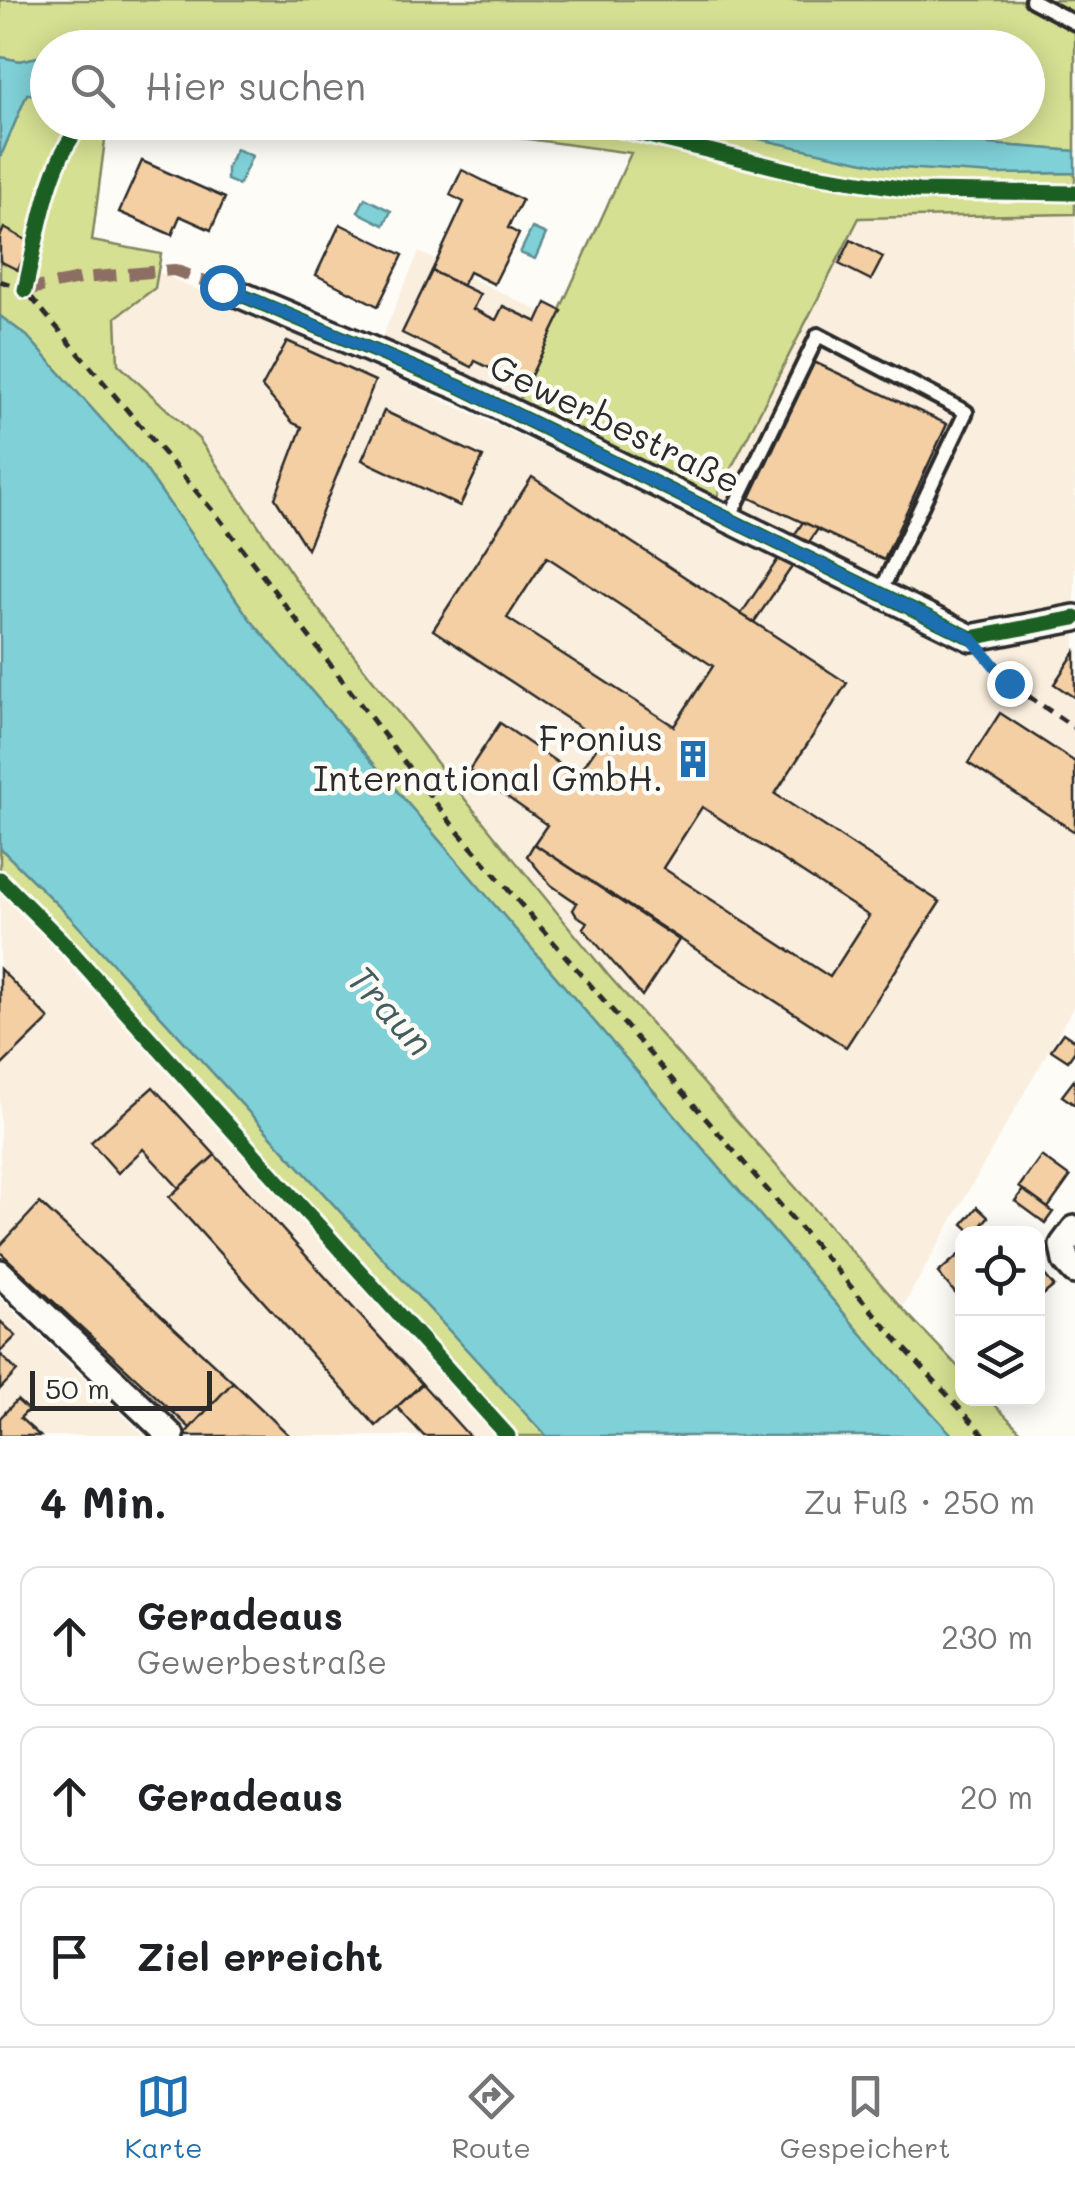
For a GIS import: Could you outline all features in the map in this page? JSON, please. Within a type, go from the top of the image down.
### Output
[{"type":"street","name":"Gewerbestraße","points":[[222,287],[460,387],[971,638]]},
{"type":"street","points":[[971,638],[1075,618]]},
{"type":"street","points":[[1075,1229],[1063,1245],[1066,1262],[1075,1271]]},
{"type":"street","points":[[0,1273],[171,1436]]},
{"type":"lane","points":[[1032,0],[1075,23]]},
{"type":"lane","points":[[730,518],[818,335],[966,412],[880,592]]},
{"type":"path","points":[[0,281],[26,290],[218,516],[454,827],[897,1340],[985,1436]]},
{"type":"path","points":[[971,638],[1009,683],[1075,728]]},
{"type":"path","points":[[0,880],[61,940],[508,1436]]},
{"type":"shaded area","points":[[1075,214],[1075,1004],[902,1308],[608,975],[468,803],[298,583],[199,439],[118,364],[116,317],[154,288],[158,272],[704,522],[859,218]]},
{"type":"shaded area","points":[[419,252],[557,320],[515,409],[379,344]]},
{"type":"shaded area","points":[[0,890],[504,1436],[178,1436],[0,1265]]},
{"type":"shaded area","points":[[0,1298],[59,1355],[145,1436],[0,1436]]},
{"type":"green space","points":[[0,0],[1075,0],[1075,151],[938,140],[1045,140],[1045,30],[30,30],[30,59],[0,57]]},
{"type":"green space","points":[[30,94],[30,140],[105,140],[92,241],[161,254],[155,288],[116,317],[118,364],[199,439],[298,583],[468,803],[608,975],[955,1364],[955,1406],[996,1406],[1025,1436],[953,1436],[249,618],[144,467],[27,336],[0,316],[0,158]]},
{"type":"green space","points":[[535,140],[767,140],[994,174],[1075,173],[1075,214],[859,218],[716,498],[515,409],[631,153]]},
{"type":"green space","points":[[0,848],[69,916],[546,1436],[517,1436],[274,1165],[0,871]]},
{"type":"water","points":[[0,57],[30,59],[30,94],[0,158]]},
{"type":"water","points":[[764,140],[938,140],[1075,151],[1075,173],[994,174],[887,167]]},
{"type":"water","points":[[236,149],[252,156],[239,185],[227,180],[227,168]]},
{"type":"water","points":[[365,198],[391,211],[384,225],[358,212]]},
{"type":"water","points":[[532,228],[546,234],[535,259],[520,253]]},
{"type":"water","name":"Traun","points":[[0,316],[27,336],[144,467],[249,618],[953,1436],[546,1436],[69,916],[0,848]]},
{"type":"building","points":[[142,161],[225,198],[211,230],[180,216],[172,235],[119,212]]},
{"type":"building","points":[[462,170],[522,200],[508,228],[519,234],[494,284],[469,272],[462,286],[432,271],[464,202],[450,195]]},
{"type":"building","points":[[340,224],[403,255],[378,306],[316,275]]},
{"type":"building","points":[[4,228],[30,242],[18,270],[0,261]]},
{"type":"building","points":[[851,240],[883,257],[871,280],[839,264]]},
{"type":"building","points":[[432,271],[480,294],[473,309],[496,320],[503,306],[537,322],[546,303],[562,311],[526,386],[475,361],[472,367],[402,333]]},
{"type":"building","points":[[287,341],[375,381],[307,549],[275,498],[302,427],[293,423],[262,387]]},
{"type":"building","points":[[814,362],[947,424],[884,560],[750,498]]},
{"type":"building","points":[[384,411],[483,457],[460,506],[362,460]]},
{"type":"building","name":"Fronius International GmbH.","points":[[532,477],[847,683],[775,794],[940,902],[846,1047],[534,844],[547,825],[469,770],[500,723],[577,776],[601,741],[433,630]],"holes":[[[547,557],[713,666],[674,726],[507,618]],[[702,807],[869,916],[830,977],[663,868]]]},
{"type":"building","points":[[803,522],[818,529],[754,622],[741,614]]},
{"type":"building","points":[[1075,652],[1075,698],[1054,684]]},
{"type":"building","points":[[1000,713],[1075,762],[1075,832],[968,763]]},
{"type":"building","points":[[534,844],[679,940],[642,996],[583,928],[587,922],[573,910],[577,903],[551,885],[527,856]]},
{"type":"building","points":[[0,969],[49,1019],[0,1067]]},
{"type":"building","points":[[1063,1033],[1075,1041],[1075,1051],[1068,1061],[1051,1050]]},
{"type":"building","points":[[1075,1079],[1075,1105],[1062,1096]]},
{"type":"building","points":[[153,1087],[215,1155],[179,1188],[143,1149],[118,1173],[91,1142]]},
{"type":"building","points":[[215,1155],[422,1384],[376,1426],[169,1197]]},
{"type":"building","points":[[1041,1156],[1070,1177],[1048,1208],[1019,1187]]},
{"type":"building","points":[[1023,1190],[1053,1212],[1045,1223],[1015,1201]]},
{"type":"building","points":[[40,1203],[233,1382],[190,1428],[0,1252],[0,1246]]},
{"type":"building","points":[[977,1207],[988,1217],[981,1226],[963,1224]]},
{"type":"building","points":[[955,1258],[955,1293],[938,1273]]},
{"type":"building","points":[[1045,1275],[1054,1286],[1045,1293]]},
{"type":"building","points":[[0,1321],[16,1336],[0,1352]]},
{"type":"building","points":[[0,1354],[17,1371],[0,1389]]},
{"type":"building","points":[[233,1382],[290,1436],[183,1436]]},
{"type":"building","points":[[422,1384],[469,1436],[424,1436],[397,1407]]},
{"type":"building","points":[[17,1400],[28,1410],[20,1418],[40,1436],[0,1436],[0,1418]]},
{"type":"marked path","points":[[27,284],[25,290],[84,278],[174,270],[222,287]]},
{"type":"cycle path","points":[[25,290],[53,175],[70,140]]},
{"type":"cycle path","points":[[665,140],[796,172],[918,191],[1075,193]]},
{"type":"cycle path","points":[[222,287],[460,387],[971,638],[1075,618]]},
{"type":"cycle path","points":[[0,879],[61,940],[508,1436]]},
{"type":"place","name":"Fronius International GmbH.","points":[[693,759]]},
{"type":"route","points":[[222,287],[460,387],[971,638],[1009,683]]}]
